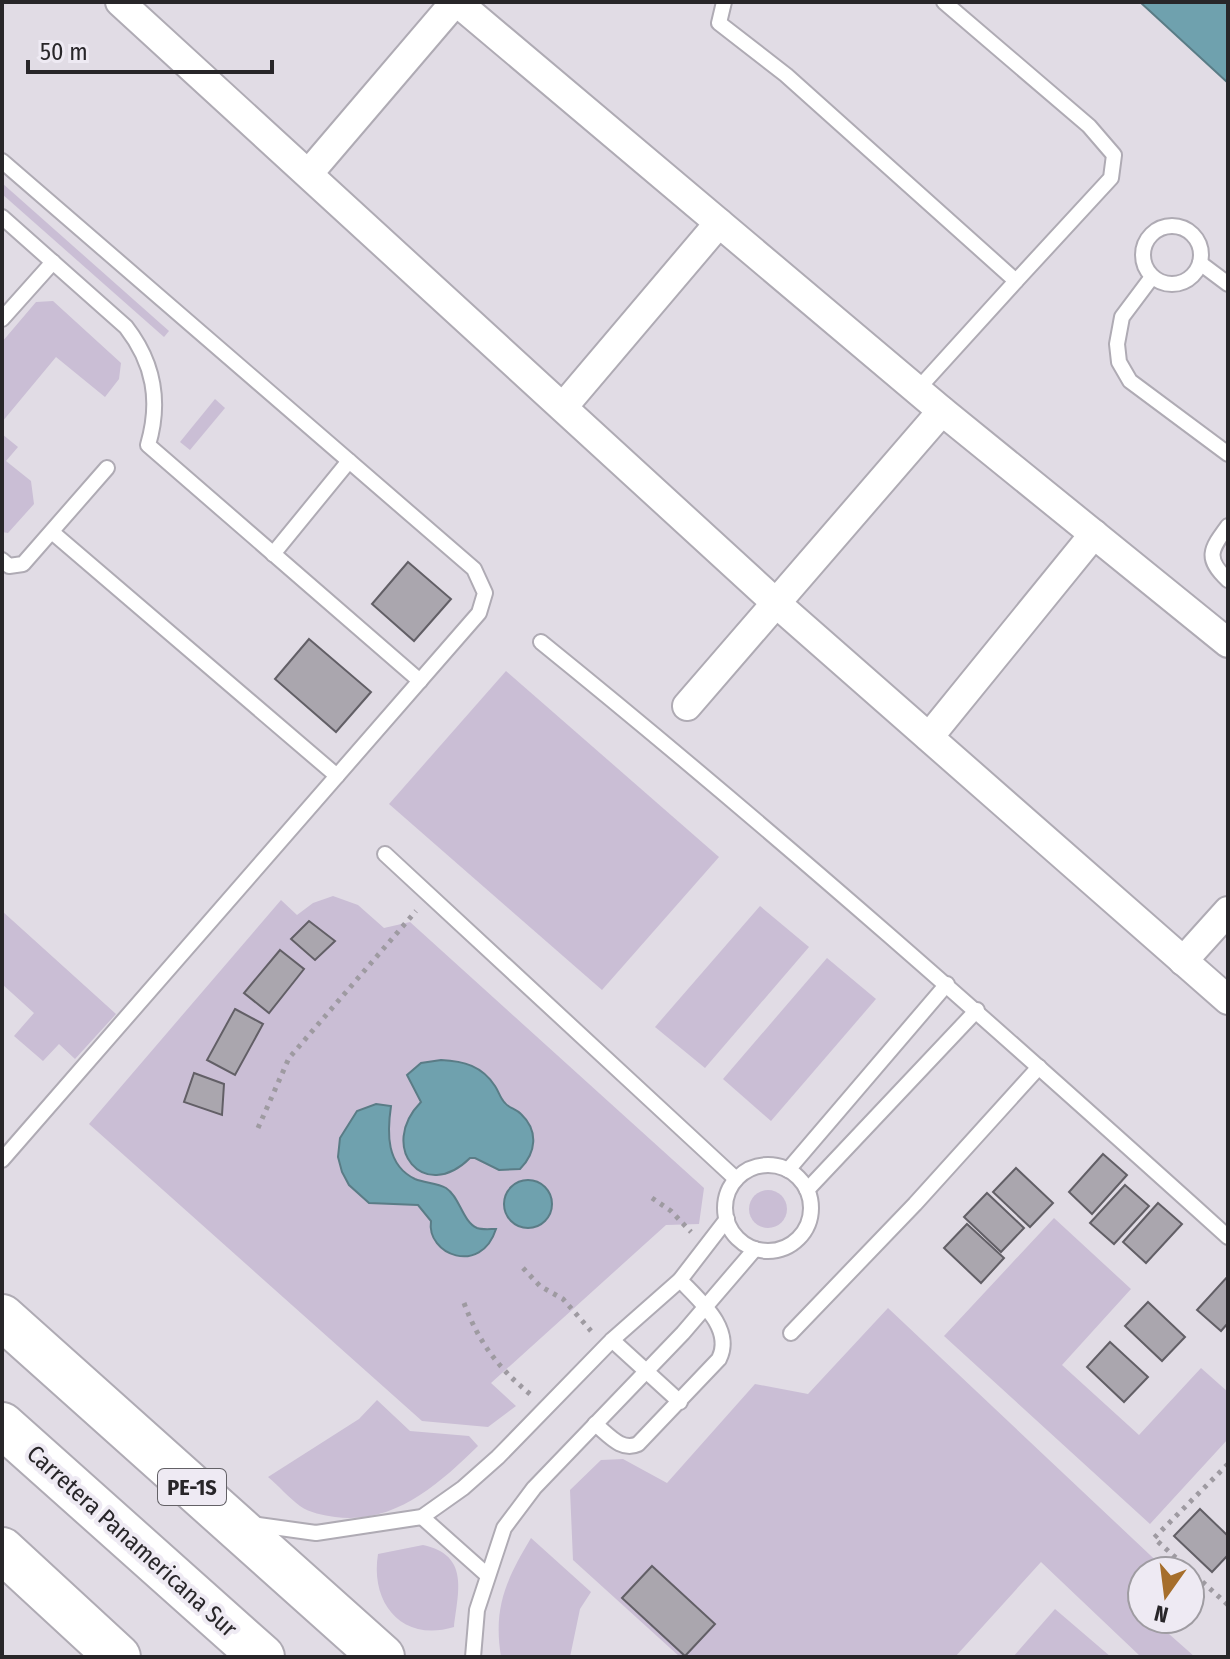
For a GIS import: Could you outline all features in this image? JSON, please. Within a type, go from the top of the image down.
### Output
[{"type":"main road","name":"PE-1S","points":[[2,1317],[382,1657]]},
{"type":"main road","name":"Carretera Panamericana Sur","points":[[2,1425],[262,1657]]},
{"type":"main road","points":[[2,1550],[118,1657]]},
{"type":"street","points":[[120,2],[776,603],[1228,1000]]},
{"type":"street","points":[[309,173],[456,2],[942,411],[1228,643]]},
{"type":"street","points":[[563,407],[719,223]]},
{"type":"street","points":[[687,706],[942,411]]},
{"type":"street","points":[[929,737],[1094,534]]},
{"type":"street","points":[[1183,961],[1228,911]]},
{"type":"lane","points":[[724,2],[719,23],[786,75],[1016,281]]},
{"type":"lane","points":[[917,390],[1111,178],[1114,155],[1089,126],[944,2]]},
{"type":"lane","points":[[2,161],[474,569],[485,593],[479,613],[7,1144],[2,1160]]},
{"type":"lane","points":[[2,217],[126,327],[138,343],[148,361],[156,402],[148,445],[420,681]]},
{"type":"lane","points":[[1169,226],[1180,227],[1190,233],[1201,251],[1195,273],[1186,281],[1174,284],[1152,277],[1142,257],[1149,236],[1169,226]]},
{"type":"lane","points":[[2,319],[53,262]]},
{"type":"lane","points":[[1200,263],[1228,284]]},
{"type":"lane","points":[[1152,277],[1122,317],[1117,344],[1119,362],[1130,381],[1228,454]]},
{"type":"lane","points":[[273,554],[349,461]]},
{"type":"lane","points":[[2,560],[9,566],[23,564],[107,468]]},
{"type":"lane","points":[[1228,526],[1215,544],[1211,557],[1216,569],[1228,580]]},
{"type":"lane","points":[[52,532],[337,776]]},
{"type":"lane","points":[[541,642],[658,737],[947,984],[1228,1237]]},
{"type":"lane","points":[[385,854],[736,1179]]},
{"type":"lane","points":[[788,1170],[947,984]]},
{"type":"lane","points":[[807,1190],[977,1010]]},
{"type":"lane","points":[[791,1333],[915,1204],[1039,1067]]},
{"type":"lane","points":[[774,1166],[788,1170],[800,1179],[811,1204],[805,1231],[783,1249],[755,1249],[743,1243],[733,1233],[727,1219],[725,1206],[728,1191],[747,1170],[774,1166]]},
{"type":"lane","points":[[230,1521],[316,1533],[422,1517],[463,1488],[498,1457],[608,1343],[680,1280],[727,1219]]},
{"type":"lane","points":[[473,1657],[477,1610],[486,1574],[504,1528],[534,1488],[706,1308],[755,1249]]},
{"type":"lane","points":[[595,1424],[623,1447],[638,1444],[719,1359],[724,1348],[724,1336],[706,1308],[680,1280]]},
{"type":"lane","points":[[608,1343],[645,1370],[680,1402]]},
{"type":"lane","points":[[422,1517],[486,1574]]},
{"type":"path","points":[[258,1128],[289,1058],[429,895]]},
{"type":"path","points":[[652,1198],[671,1211],[705,1248]]},
{"type":"path","points":[[523,1268],[540,1286],[563,1299],[608,1343]]},
{"type":"path","points":[[464,1303],[471,1323],[492,1359],[546,1407]]},
{"type":"path","points":[[1228,1464],[1154,1538],[1228,1605]]},
{"type":"shaded area","points":[[2,183],[169,331],[164,337],[2,194]]},
{"type":"shaded area","points":[[53,301],[121,363],[119,379],[105,397],[56,357],[2,422],[2,342],[36,302]]},
{"type":"shaded area","points":[[215,399],[225,408],[190,450],[180,442]]},
{"type":"shaded area","points":[[2,434],[18,447],[6,461],[31,481],[34,504],[8,533],[2,532]]},
{"type":"shaded area","points":[[506,671],[719,857],[602,990],[389,804]]},
{"type":"shaded area","points":[[333,896],[358,905],[384,928],[410,922],[704,1188],[699,1224],[666,1225],[491,1383],[516,1406],[488,1427],[422,1421],[89,1124],[281,900],[297,915],[313,903]]},
{"type":"shaded area","points":[[760,906],[809,947],[705,1068],[655,1027]]},
{"type":"shaded area","points":[[2,911],[116,1014],[75,1059],[59,1044],[43,1061],[14,1036],[34,1013],[2,984]]},
{"type":"shaded area","points":[[827,958],[876,999],[771,1121],[723,1079]]},
{"type":"shaded area","points":[[768,1190],[781,1196],[787,1209],[781,1222],[768,1228],[755,1222],[749,1209],[755,1196]]},
{"type":"shaded area","points":[[1054,1218],[1131,1289],[1062,1365],[1139,1435],[1201,1368],[1228,1392],[1228,1439],[1150,1524],[944,1336]]},
{"type":"shaded area","points":[[888,1308],[1150,1555],[1126,1555],[1126,1635],[1170,1635],[1195,1657],[1141,1657],[1041,1562],[955,1657],[680,1657],[573,1560],[570,1490],[601,1460],[623,1459],[667,1483],[755,1384],[808,1394]]},
{"type":"shaded area","points":[[377,1400],[410,1431],[469,1436],[478,1446],[448,1474],[414,1499],[377,1515],[335,1517],[308,1510],[268,1477],[359,1419]]},
{"type":"shaded area","points":[[531,1538],[591,1592],[580,1609],[570,1657],[501,1657],[500,1608],[508,1581]]},
{"type":"shaded area","points":[[423,1545],[438,1550],[455,1566],[458,1588],[454,1627],[435,1630],[405,1624],[385,1603],[379,1588],[378,1554]]},
{"type":"shaded area","points":[[1055,1609],[1111,1657],[1013,1657]]},
{"type":"water","points":[[1140,2],[1228,2],[1228,83]]},
{"type":"water","points":[[441,1060],[465,1063],[478,1069],[490,1079],[505,1103],[527,1121],[533,1135],[532,1149],[520,1169],[499,1170],[470,1158],[453,1171],[437,1175],[423,1172],[412,1164],[405,1152],[404,1136],[409,1119],[421,1102],[407,1075],[421,1063]]},
{"type":"water","points":[[376,1104],[391,1106],[391,1147],[405,1173],[446,1188],[472,1225],[496,1229],[489,1244],[479,1252],[468,1256],[445,1251],[432,1233],[431,1221],[418,1205],[369,1203],[349,1185],[338,1157],[340,1138],[357,1111]]},
{"type":"water","points":[[528,1180],[545,1187],[552,1204],[545,1221],[528,1228],[511,1221],[504,1204],[511,1187]]},
{"type":"building","points":[[408,562],[451,599],[414,641],[372,604]]},
{"type":"building","points":[[309,639],[371,692],[336,732],[275,679]]},
{"type":"building","points":[[309,921],[335,941],[315,960],[291,939]]},
{"type":"building","points":[[280,950],[304,969],[269,1013],[244,993]]},
{"type":"building","points":[[235,1009],[263,1024],[235,1075],[207,1060]]},
{"type":"building","points":[[194,1073],[224,1084],[222,1115],[184,1102]]},
{"type":"building","points":[[1103,1154],[1127,1175],[1092,1214],[1069,1192]]},
{"type":"building","points":[[1016,1168],[1053,1203],[1030,1227],[993,1192]]},
{"type":"building","points":[[1125,1185],[1149,1206],[1114,1244],[1090,1223]]},
{"type":"building","points":[[987,1193],[1024,1228],[1001,1252],[964,1217]]},
{"type":"building","points":[[1158,1203],[1182,1224],[1146,1263],[1123,1242]]},
{"type":"building","points":[[967,1224],[1004,1258],[981,1283],[944,1248]]},
{"type":"building","points":[[1228,1276],[1228,1323],[1221,1331],[1197,1310]]},
{"type":"building","points":[[1148,1302],[1185,1337],[1162,1361],[1125,1326]]},
{"type":"building","points":[[1110,1342],[1148,1377],[1124,1402],[1087,1367]]},
{"type":"building","points":[[1200,1509],[1228,1536],[1228,1555],[1212,1572],[1206,1566],[1206,1555],[1194,1555],[1174,1536]]},
{"type":"building","points":[[652,1566],[715,1624],[685,1656],[622,1598]]}]
